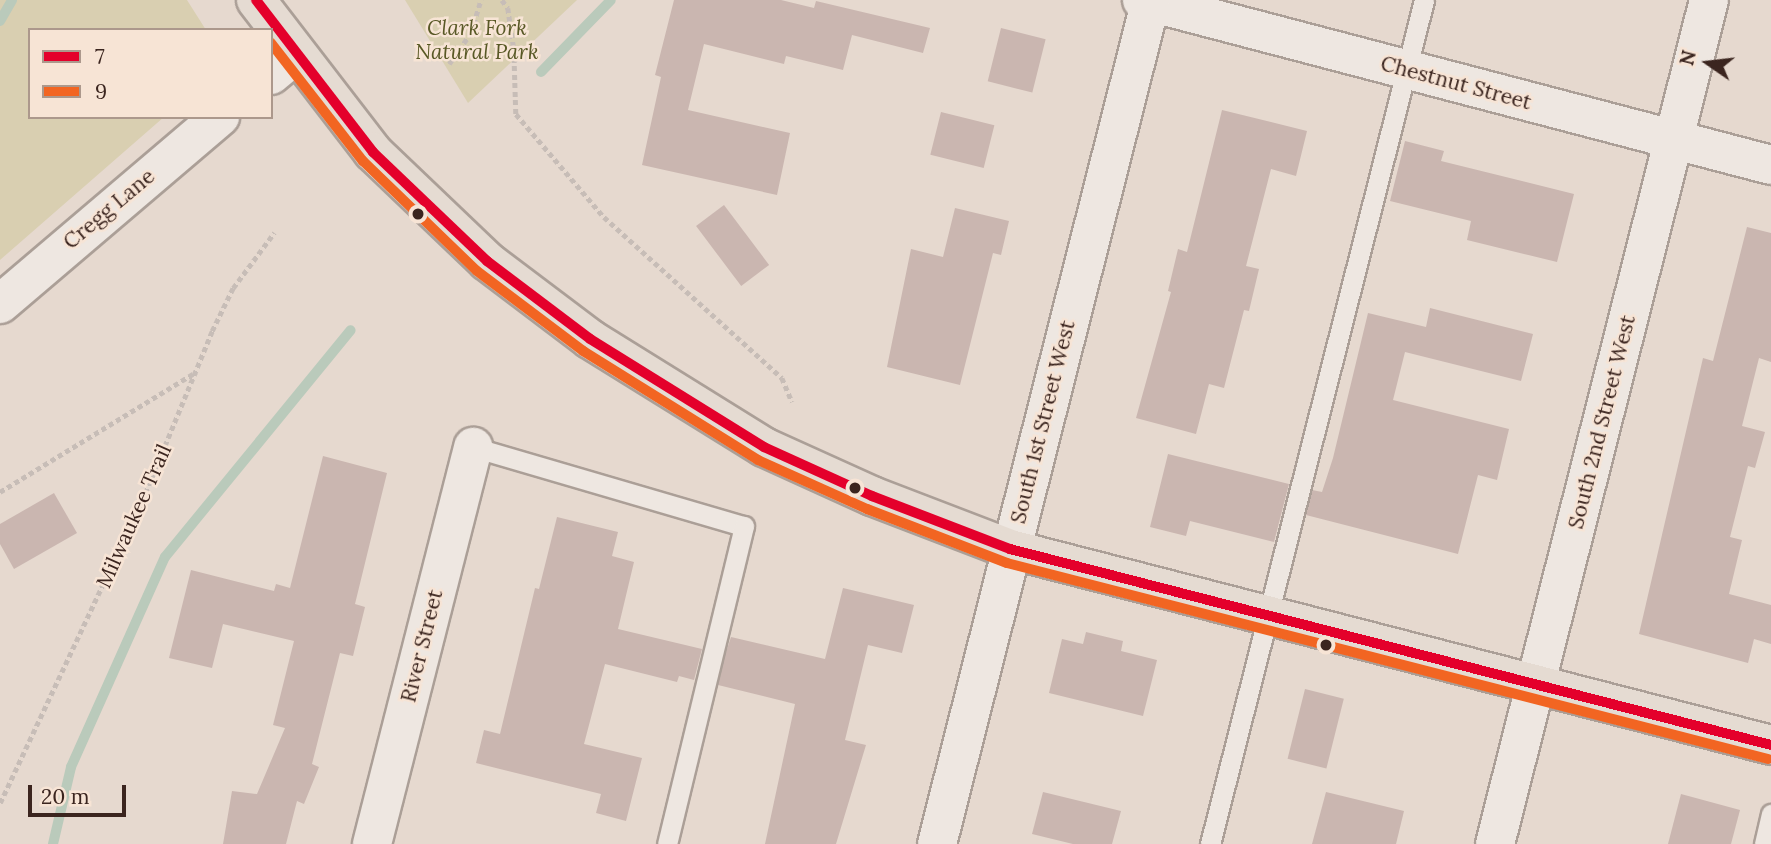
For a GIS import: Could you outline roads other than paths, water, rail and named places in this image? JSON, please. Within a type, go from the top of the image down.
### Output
[{"type":"main road","points":[[256,0],[268,28]]},
{"type":"main road","points":[[273,41],[283,65],[486,261],[555,315],[764,447],[872,496],[1010,549],[1771,745]]},
{"type":"street","name":"South 2nd Street West","points":[[1495,844],[1709,0]]},
{"type":"street","name":"Chestnut Street","points":[[1148,1],[1771,165]]},
{"type":"street","name":"South 1st Street West","points":[[937,844],[1148,1]]},
{"type":"street","name":"Cregg Lane","points":[[0,304],[218,119]]},
{"type":"street","name":"River Street","points":[[372,844],[473,447]]},
{"type":"lane","points":[[1210,844],[1424,0]]},
{"type":"lane","points":[[473,447],[744,526],[667,844]]},
{"type":"lane","points":[[1764,844],[1771,814]]},
{"type":"waterway","points":[[0,21],[12,0]]},
{"type":"waterway","points":[[541,72],[611,0]]},
{"type":"waterway","points":[[53,844],[71,767],[165,557],[351,330]]},
{"type":"park label","name":"Clark Fork Natural Park","points":[[477,40]]}]
